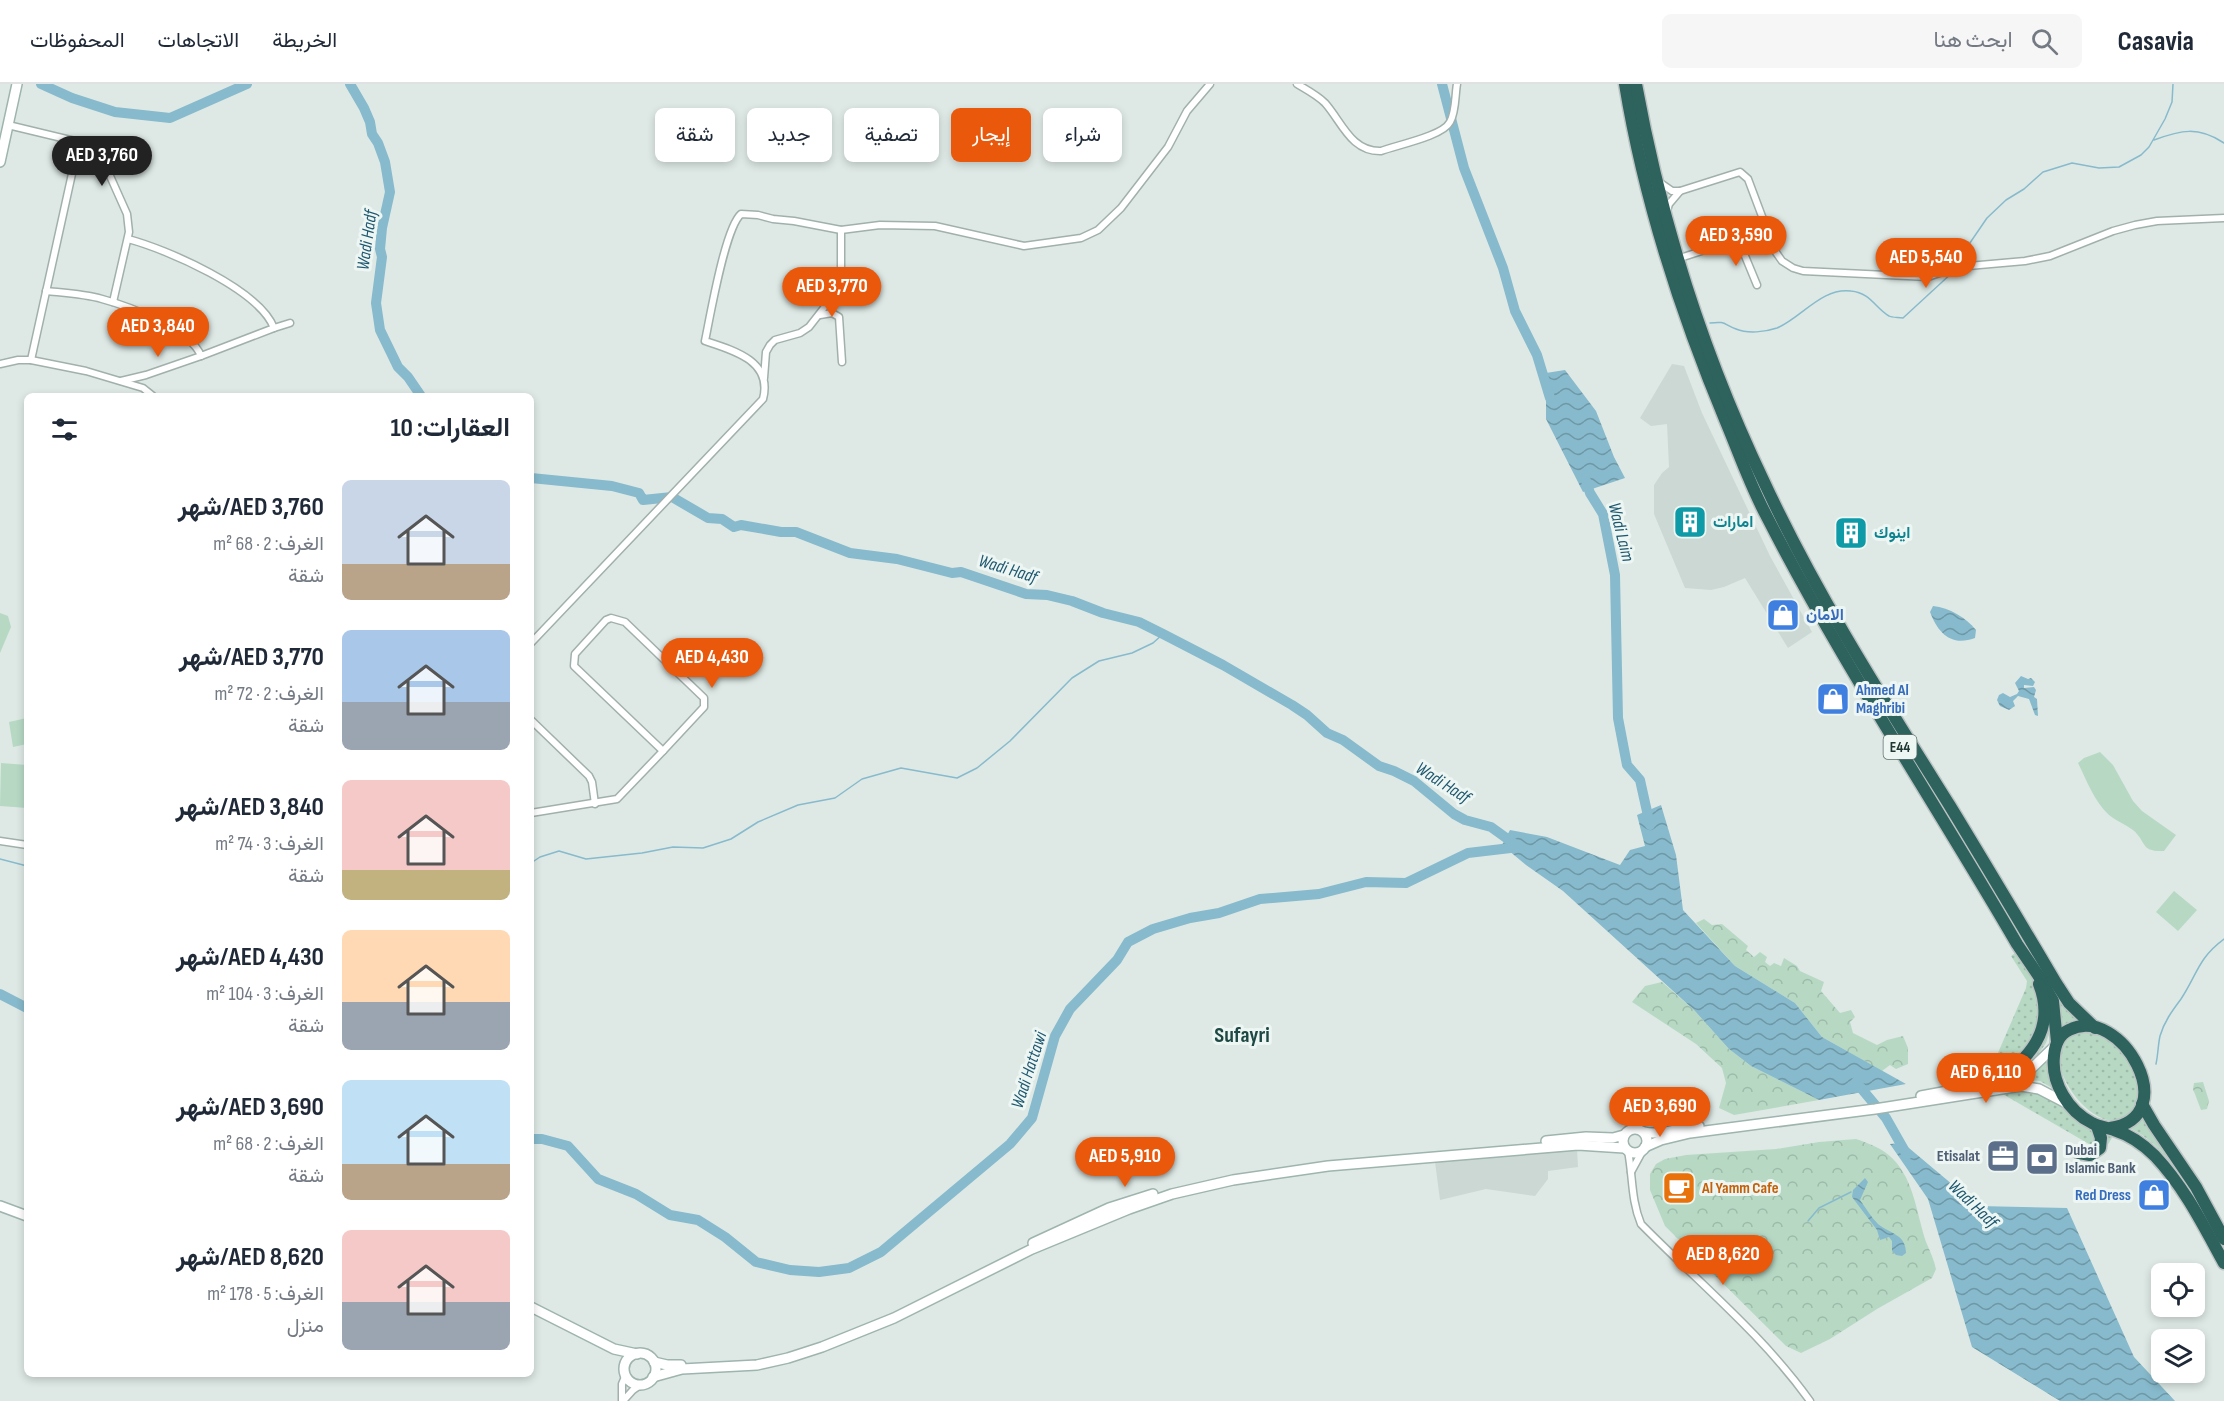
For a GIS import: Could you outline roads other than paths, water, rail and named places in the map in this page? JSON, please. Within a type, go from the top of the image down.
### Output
[{"type":"highway","name":"E44","points":[[1625,84],[1646,184],[1681,305],[1713,391],[1764,512],[1819,614],[2053,1001],[2056,1044]]},
{"type":"highway","name":"E44","points":[[1636,84],[1657,181],[1712,357],[1770,496],[1862,663],[2056,983],[2069,1003],[2095,1028]]},
{"type":"highway","points":[[1713,391],[1716,388],[1720,390],[1728,411],[1737,421]]},
{"type":"highway","points":[[1994,1083],[2021,1063],[2031,1052],[2039,1034],[2043,1014],[2042,995],[2030,964]]},
{"type":"highway","points":[[2110,1128],[2127,1123],[2133,1118],[2142,1104],[2144,1084],[2133,1058],[2117,1039],[2086,1026],[2069,1030],[2056,1044],[2054,1072],[2058,1085],[2071,1106],[2083,1118],[2097,1126],[2110,1128],[2132,1137],[2153,1154],[2224,1239]]},
{"type":"highway","points":[[2142,1104],[2196,1186],[2203,1212],[2224,1263]]},
{"type":"highway","points":[[2079,1153],[2090,1155],[2100,1148],[2101,1138],[2097,1126]]},
{"type":"main road","points":[[0,162],[17,84]]},
{"type":"main road","points":[[653,1377],[682,1369],[757,1365],[822,1347],[894,1318],[1026,1252],[1129,1209],[1172,1194],[1233,1180],[1328,1166],[1578,1145],[1626,1149],[1638,1153],[1660,1140],[1690,1132],[1874,1107],[1994,1083],[2020,1076],[2056,1044]]},
{"type":"main road","points":[[1903,1102],[2021,1086],[2052,1095],[2071,1106]]},
{"type":"main road","points":[[534,1309],[621,1352],[647,1355],[654,1362],[673,1365],[743,1362],[775,1356],[821,1342],[895,1311],[1100,1212],[1157,1192],[1227,1175],[1327,1161],[1578,1138],[1613,1138],[1624,1135],[1632,1129],[1659,1133],[1684,1127],[1874,1107]]},
{"type":"main road","points":[[1644,1132],[1647,1141],[1644,1149]]},
{"type":"main road","points":[[1624,1135],[1626,1149]]},
{"type":"main road","points":[[0,1206],[24,1214]]},
{"type":"main road","points":[[602,1343],[629,1381],[640,1385],[650,1382],[655,1372],[654,1362]]},
{"type":"main road","points":[[624,1372],[627,1359],[637,1354]]},
{"type":"street","points":[[764,381],[749,358],[740,352],[705,341],[714,288],[733,223],[744,213],[841,230],[880,225],[924,225],[1024,246],[1081,238],[1098,230],[1134,192],[1168,147],[1187,111],[1210,84]]},
{"type":"street","points":[[1297,84],[1315,94],[1326,104],[1354,142],[1364,149],[1381,151],[1439,132],[1448,126],[1452,120],[1457,84]]},
{"type":"street","points":[[8,125],[79,142],[94,148],[102,158],[127,214],[129,232],[113,302]]},
{"type":"street","points":[[31,360],[79,142]]},
{"type":"street","points":[[1657,181],[1672,191],[1680,191],[1735,172],[1743,174],[1750,184],[1766,230],[1782,261],[1793,268],[1816,272],[1928,277],[1957,267],[2025,261],[2050,256],[2113,231],[2135,225],[2157,221],[2224,218]]},
{"type":"street","points":[[1666,213],[1669,204],[1680,191]]},
{"type":"street","points":[[534,640],[763,399],[765,392],[764,363],[770,345],[781,338],[807,329],[838,291],[842,282],[841,230]]},
{"type":"street","points":[[1680,258],[1766,230]]},
{"type":"street","points":[[128,239],[152,245],[223,281],[260,307],[274,328]]},
{"type":"street","points":[[1738,239],[1757,285]]},
{"type":"street","points":[[46,291],[70,293],[113,302],[180,333],[198,349],[201,356]]},
{"type":"street","points":[[819,315],[832,313],[839,316],[842,362]]},
{"type":"street","points":[[121,382],[150,374],[290,323]]},
{"type":"street","points":[[0,364],[31,360],[86,372],[143,388],[150,393]]},
{"type":"street","points":[[150,374],[146,386],[150,393]]},
{"type":"street","points":[[534,813],[617,799],[663,751],[704,707],[704,698],[626,622],[611,618],[606,620],[575,654],[574,666],[663,751]]},
{"type":"street","points":[[534,632],[538,636]]},
{"type":"street","points":[[534,723],[589,776],[595,804]]},
{"type":"street","points":[[0,841],[24,845]]},
{"type":"street","points":[[1626,1149],[1635,1210],[1641,1224],[1785,1366],[1810,1401]]},
{"type":"street","points":[[1630,1175],[1644,1149]]},
{"type":"street","points":[[622,1401],[624,1372]]},
{"type":"street","points":[[622,1401],[640,1385]]},
{"type":"water","points":[[1565,370],[1596,411],[1625,478],[1583,492],[1546,419],[1546,373]]},
{"type":"water","points":[[1933,606],[1962,617],[1976,630],[1975,638],[1959,641],[1946,636],[1933,620],[1930,612]]},
{"type":"water","points":[[2021,676],[2031,678],[2035,682],[2033,686],[2024,685],[2024,688],[2034,687],[2036,690],[2034,697],[2037,699],[2038,716],[2035,715],[2029,699],[2018,696],[2013,701],[2015,706],[2009,710],[2000,706],[1997,700],[2003,693],[2010,697],[2017,694],[2019,691],[2015,683]]},
{"type":"water","points":[[1661,805],[1676,855],[1683,910],[1735,966],[1795,1003],[1822,1037],[1906,1084],[1819,1100],[1751,1066],[1729,1049],[1694,1010],[1563,891],[1502,845],[1510,830],[1547,837],[1620,865],[1630,850],[1645,846],[1637,815]]},
{"type":"water","points":[[1903,1143],[1978,1206],[2067,1208],[2134,1357],[2151,1375],[2151,1383],[2158,1383],[2175,1401],[2060,1401],[1972,1347],[1928,1199],[1890,1144]]},
{"type":"water","points":[[1865,1178],[1868,1182],[1860,1200],[1878,1224],[1903,1242],[1906,1253],[1902,1256],[1892,1251],[1892,1241],[1889,1237],[1880,1240],[1877,1230],[1852,1197],[1853,1190]]},
{"type":"waterway","points":[[41,84],[72,98],[115,112],[170,118],[247,84]]},
{"type":"waterway","name":"Wadi Hadf","points":[[350,84],[364,108],[372,134],[378,143],[385,162],[390,192],[382,228],[380,249],[382,257],[376,303],[380,330],[398,367],[419,393]]},
{"type":"waterway","name":"Wadi Laim","points":[[1442,84],[1464,168],[1503,268],[1515,311],[1537,355],[1550,398]]},
{"type":"waterway","points":[[1958,264],[1987,218],[2006,200],[2024,189],[2043,172],[2072,163],[2099,168],[2119,167],[2141,155],[2149,147],[2165,119],[2172,102],[2173,84]]},
{"type":"waterway","points":[[2154,140],[2189,131],[2206,134],[2224,143]]},
{"type":"waterway","points":[[1710,323],[1722,323],[1746,332],[1777,328],[1821,298],[1840,291],[1858,292],[1889,316],[1903,318],[1954,271]]},
{"type":"waterway","name":"Wadi Hadf","points":[[534,478],[612,486],[639,493],[643,500],[672,497],[708,518],[722,519],[734,527],[741,525],[781,532],[796,532],[850,553],[897,559],[952,573],[961,572],[1026,594],[1047,595],[1072,601],[1103,613],[1139,622],[1223,665],[1292,705],[1327,733],[1343,740],[1379,766],[1414,781],[1454,814],[1465,820],[1491,827],[1516,845]]},
{"type":"waterway","name":"Wadi Laim","points":[[1585,478],[1590,493],[1603,514],[1615,575],[1618,718],[1627,765],[1640,780],[1650,825]]},
{"type":"waterway","points":[[534,861],[559,851],[586,859],[673,847],[703,848],[731,839],[758,822],[798,805],[835,798],[862,779],[901,768],[957,778],[977,768],[1010,741],[1072,678],[1099,661],[1132,653],[1153,643],[1163,634]]},
{"type":"waterway","name":"Wadi Hattawi","points":[[534,1139],[568,1146],[598,1179],[636,1194],[670,1215],[698,1220],[725,1237],[756,1262],[790,1270],[819,1272],[849,1268],[881,1252],[1010,1144],[1032,1118],[1055,1036],[1070,1009],[1117,960],[1128,942],[1153,929],[1190,918],[1219,913],[1260,899],[1319,894],[1366,882],[1406,883],[1468,853],[1519,847]]},
{"type":"waterway","points":[[0,859],[24,865]]},
{"type":"waterway","points":[[2156,1064],[2160,1036],[2166,1021],[2203,960],[2224,939]]},
{"type":"waterway","name":"Wadi Hattawi","points":[[0,994],[24,1006]]},
{"type":"waterway","name":"Wadi Hadf","points":[[1856,1082],[1886,1118],[1907,1155]]},
{"type":"waterway","points":[[1808,1221],[1819,1208],[1851,1192]]},
{"type":"place","name":"امارات","points":[[1690,522]]},
{"type":"place","name":"اينوك","points":[[1851,533]]},
{"type":"place","name":"الامان","points":[[1783,615]]},
{"type":"place","name":"Ahmed Al Maghribi","points":[[1833,699]]},
{"type":"place","name":"Etisalat","points":[[2003,1156]]},
{"type":"place","name":"Dubai Islamic Bank","points":[[2042,1159]]},
{"type":"place","name":"Al Yamm Cafe","points":[[1679,1188]]},
{"type":"place","name":"Red Dress","points":[[2154,1195]]},
{"type":"district","name":"Sufayri","points":[[1242,1035]]}]
